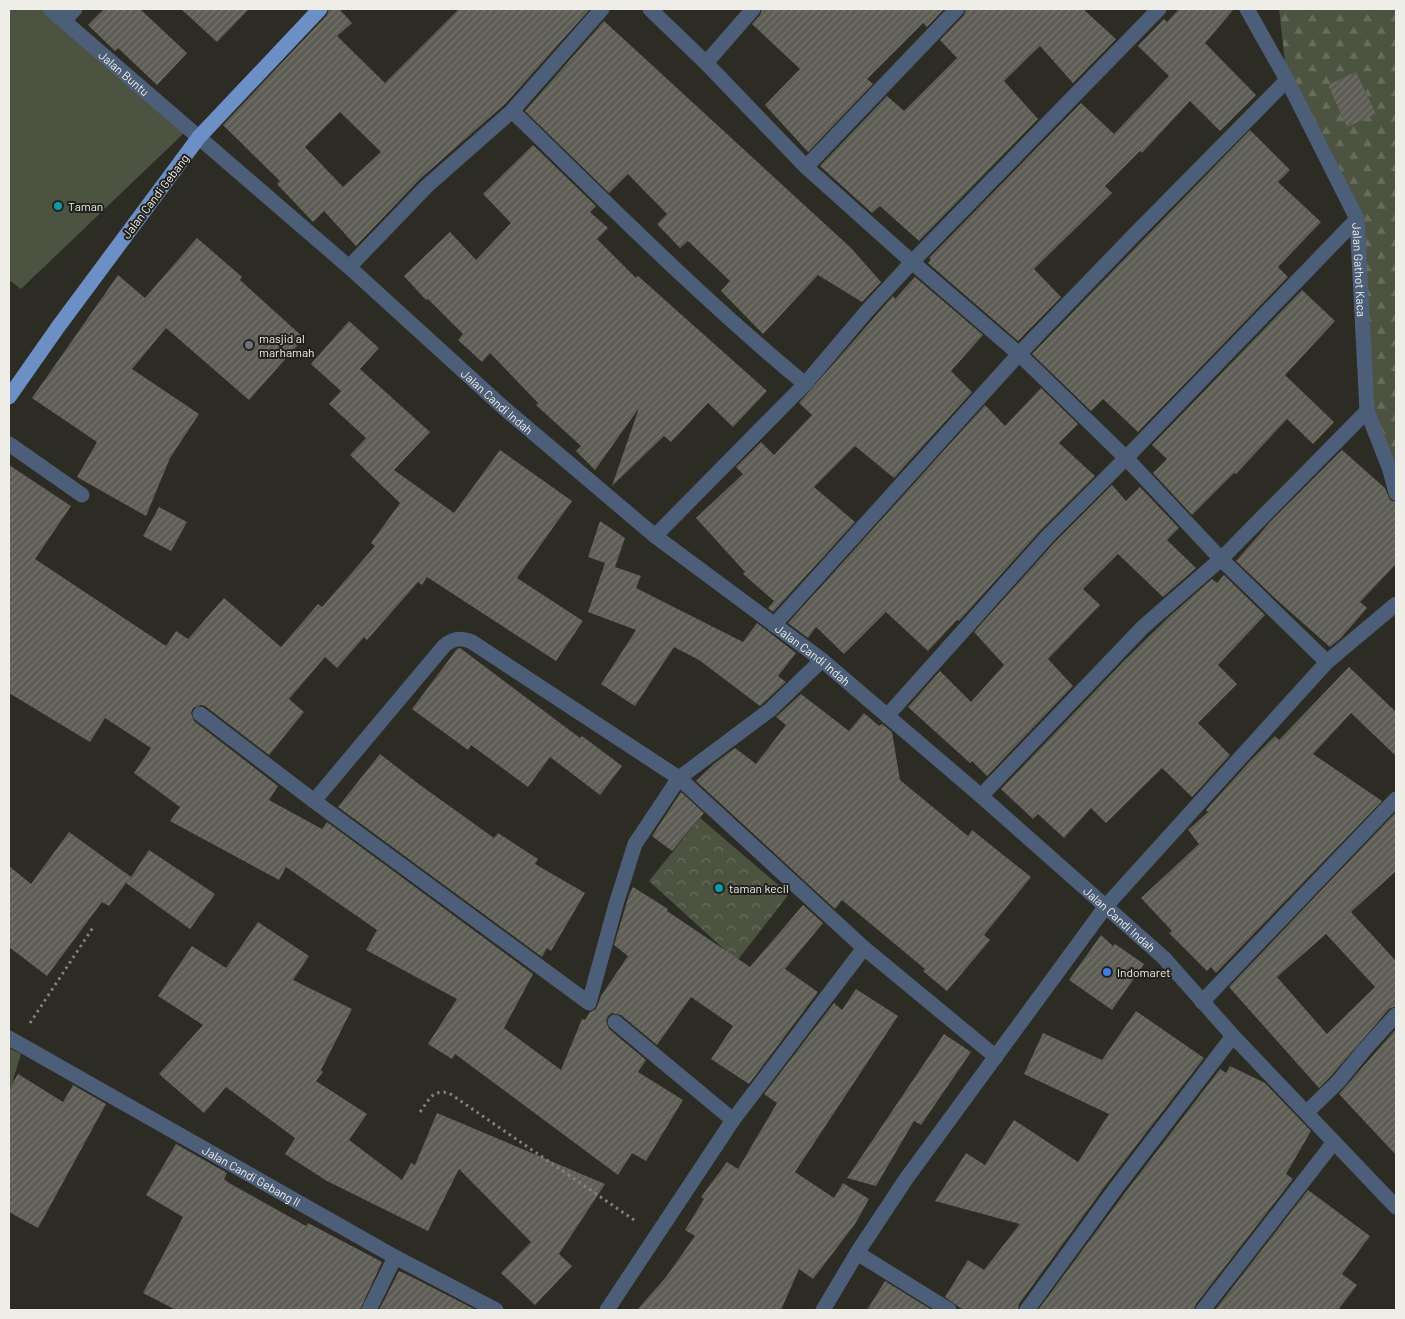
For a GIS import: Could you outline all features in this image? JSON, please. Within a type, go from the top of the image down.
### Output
[{"type":"main road","name":"Jalan Candi Gebang","points":[[9,397],[58,326],[199,137],[320,9]]},
{"type":"street","name":"Jalan Buntu","points":[[50,9],[199,137]]},
{"type":"street","points":[[64,21],[75,9]]},
{"type":"street","points":[[349,267],[427,186],[512,111],[602,9]]},
{"type":"street","points":[[650,9],[706,63],[806,167],[1019,354],[1126,458],[1221,559],[1326,662]]},
{"type":"street","points":[[706,63],[753,9]]},
{"type":"street","points":[[806,167],[957,9]]},
{"type":"street","points":[[655,536],[805,384],[866,312],[912,262],[1159,9]]},
{"type":"street","name":"Jalan Gathot Kaca","points":[[1247,9],[1287,80],[1357,219],[1367,411],[1390,470],[1396,493]]},
{"type":"street","points":[[774,625],[1019,354],[1136,232],[1287,80]]},
{"type":"street","points":[[512,111],[635,231],[764,351],[805,384]]},
{"type":"street","name":"Jalan Candi Indah","points":[[199,137],[349,267],[505,410],[655,536],[822,660],[1106,906],[1164,958],[1233,1036],[1395,1204]]},
{"type":"street","points":[[887,716],[1048,536],[1357,219]]},
{"type":"street","points":[[981,796],[1143,627],[1221,559],[1367,411]]},
{"type":"street","points":[[9,444],[82,495]]},
{"type":"street","points":[[823,1310],[857,1253],[906,1179],[1106,906],[1326,662],[1396,604]]},
{"type":"street","points":[[314,802],[444,646],[456,639],[465,639],[679,778],[864,948],[996,1057]]},
{"type":"street","points":[[200,714],[314,802],[589,1003],[616,904],[635,844],[679,778],[770,710],[822,660]]},
{"type":"street","points":[[1202,1002],[1396,799]]},
{"type":"street","points":[[606,1310],[733,1120],[864,948]]},
{"type":"street","points":[[1307,1112],[1338,1082],[1396,1015]]},
{"type":"street","points":[[615,1022],[733,1120]]},
{"type":"street","points":[[1028,1310],[1116,1188],[1233,1036]]},
{"type":"street","name":"Jalan Candi Gebang II","points":[[13,1041],[395,1257],[496,1310]]},
{"type":"street","points":[[1203,1310],[1334,1142]]},
{"type":"street","points":[[857,1253],[949,1310]]},
{"type":"street","points":[[368,1310],[395,1257]]},
{"type":"path","points":[[13,1041],[94,926]]},
{"type":"path","points":[[420,1112],[434,1093],[441,1091],[449,1093],[656,1235]]},
{"type":"green space","name":"Taman","points":[[9,9],[51,9],[185,132],[21,289],[9,280]]},
{"type":"green space","points":[[1279,9],[1396,9],[1396,493],[1367,411],[1357,219],[1287,80]]},
{"type":"green space","name":"taman kecil","points":[[700,818],[789,894],[737,961],[649,881]]},
{"type":"green space","points":[[9,1048],[21,1054],[9,1093]]},
{"type":"building","points":[[104,9],[140,9],[187,53],[157,85],[118,48],[115,51],[88,25]]},
{"type":"building","points":[[181,9],[249,9],[217,42]]},
{"type":"building","points":[[329,9],[339,9],[352,23],[337,36],[385,83],[459,9],[590,9],[505,104],[420,179],[356,246],[324,211],[313,222],[277,184],[280,181],[223,125],[327,15]],"holes":[[[340,112],[381,152],[343,187],[305,147]]]},
{"type":"building","points":[[762,9],[944,9],[927,27],[923,23],[867,79],[873,84],[808,152],[765,105],[800,69],[752,24],[760,15]]},
{"type":"building","points":[[966,9],[1083,9],[1116,39],[1073,83],[1040,46],[1004,81],[1038,119],[919,241],[880,206],[872,213],[820,166],[887,96],[904,111],[957,58],[940,40],[964,15]]},
{"type":"building","points":[[1179,9],[1234,9],[1205,43],[1256,95],[1220,131],[1190,101],[1142,153],[1140,151],[1105,186],[1112,193],[1034,269],[1061,297],[1018,341],[928,263],[931,260],[929,258],[1081,103],[1114,134],[1169,76],[1138,46],[1164,19],[1167,22]]},
{"type":"building","points":[[604,21],[851,248],[881,282],[862,302],[818,275],[763,334],[721,291],[730,281],[688,241],[680,248],[657,224],[667,214],[628,174],[609,193],[525,111]]},
{"type":"building","points":[[1356,72],[1376,114],[1347,127],[1328,85]]},
{"type":"building","points":[[1250,130],[1290,170],[1278,182],[1321,222],[1278,267],[1288,277],[1138,432],[1103,399],[1091,411],[1032,354]]},
{"type":"building","points":[[533,145],[596,206],[590,212],[608,228],[597,239],[636,278],[638,276],[767,391],[733,427],[708,403],[671,442],[664,436],[612,486],[639,408],[595,470],[576,451],[581,446],[536,405],[538,403],[490,353],[482,362],[458,340],[463,334],[428,299],[426,300],[404,276],[450,232],[476,260],[511,223],[483,194]]},
{"type":"building","points":[[197,238],[242,277],[240,280],[304,338],[249,400],[166,328],[132,369],[199,414],[170,458],[146,516],[77,477],[97,442],[32,398],[118,275],[145,298]]},
{"type":"building","points":[[915,277],[983,335],[951,371],[972,392],[894,478],[855,446],[814,487],[855,522],[773,612],[768,608],[774,601],[743,574],[745,572],[696,518],[743,474],[736,467],[761,442],[774,455],[812,415],[799,403],[893,296],[895,299]]},
{"type":"building","points":[[1302,290],[1335,321],[1285,375],[1334,422],[1313,444],[1287,419],[1236,474],[1234,473],[1192,515],[1153,473],[1167,459],[1152,445]]},
{"type":"building","points":[[349,321],[379,348],[360,369],[430,432],[394,470],[454,513],[500,450],[572,501],[517,578],[583,621],[556,661],[427,577],[422,585],[418,582],[367,640],[364,637],[337,668],[325,657],[289,699],[304,712],[269,755],[205,706],[201,705],[193,708],[191,713],[194,721],[278,786],[269,800],[322,829],[327,822],[533,974],[504,1028],[561,1070],[582,1019],[585,1020],[590,1012],[596,1009],[601,996],[628,956],[614,945],[633,887],[668,909],[667,911],[750,967],[803,905],[823,923],[785,969],[818,992],[749,1084],[711,1059],[733,1026],[691,997],[657,1045],[621,1015],[612,1013],[608,1016],[606,1021],[609,1029],[646,1060],[638,1072],[683,1100],[646,1161],[632,1153],[618,1175],[455,1054],[452,1059],[428,1044],[457,999],[366,950],[377,930],[286,867],[279,880],[170,821],[180,807],[134,773],[151,748],[105,718],[90,742],[9,693],[9,465],[71,506],[35,559],[166,646],[176,631],[188,639],[224,598],[281,647],[318,604],[322,607],[375,546],[371,543],[400,503],[350,455],[366,438],[329,404],[341,391],[311,364]]},
{"type":"building","points":[[1041,388],[1078,424],[1059,443],[1095,476],[1041,530],[959,621],[957,620],[928,651],[886,612],[844,654],[816,627],[808,638],[788,623],[985,405],[1005,426]]},
{"type":"building","points":[[1342,450],[1385,488],[1390,500],[1396,502],[1396,564],[1360,602],[1367,608],[1341,638],[1330,647],[1236,561],[1271,521]]},
{"type":"building","points":[[1112,485],[1126,501],[1140,487],[1179,528],[1167,540],[1196,568],[1163,597],[1118,554],[1083,589],[1100,605],[1048,659],[1073,686],[987,776],[908,707],[940,671],[971,702],[1004,665],[974,632],[1055,542]]},
{"type":"building","points":[[159,507],[187,522],[171,551],[143,536]]},
{"type":"building","points":[[600,521],[625,538],[615,567],[641,576],[636,588],[743,642],[757,623],[796,653],[778,676],[786,682],[760,706],[699,660],[674,647],[635,706],[601,684],[636,630],[588,612],[605,563],[588,557]]},
{"type":"building","points":[[1224,575],[1265,615],[1218,665],[1237,684],[1198,723],[1230,755],[1192,797],[1162,768],[1106,823],[1091,808],[1064,838],[1038,814],[1033,819],[1001,789],[1171,615],[1212,579],[1217,583]]},
{"type":"building","points":[[460,648],[580,738],[582,736],[622,766],[600,795],[550,757],[528,787],[471,745],[468,750],[412,709],[457,649]]},
{"type":"building","points":[[1349,667],[1396,712],[1396,756],[1351,713],[1313,754],[1382,801],[1216,973],[1211,967],[1207,971],[1169,933],[1172,931],[1141,898],[1199,844],[1188,830],[1208,812],[1206,810],[1250,761],[1275,736],[1279,740]]},
{"type":"building","points":[[801,694],[849,731],[864,713],[879,726],[882,724],[892,732],[900,780],[968,836],[972,830],[1031,877],[984,935],[990,940],[947,991],[923,971],[925,969],[842,900],[835,909],[696,781],[735,748],[756,764],[786,725],[776,717]]},
{"type":"building","points":[[380,754],[494,838],[498,833],[538,859],[535,864],[585,893],[551,951],[547,948],[542,957],[338,807]]},
{"type":"building","points":[[681,792],[704,813],[672,851],[652,836]]},
{"type":"building","points":[[1396,812],[1396,871],[1351,912],[1396,961],[1396,1006],[1389,1009],[1319,1088],[1229,987]],"holes":[[[1326,934],[1375,987],[1327,1034],[1277,977]]]},
{"type":"building","points":[[69,832],[131,877],[149,850],[215,894],[190,929],[126,883],[109,906],[102,902],[47,976],[9,947],[9,866],[31,884]]},
{"type":"building","points":[[258,922],[309,956],[293,980],[352,1009],[321,1070],[323,1072],[316,1081],[367,1114],[349,1140],[402,1180],[411,1163],[415,1165],[437,1113],[605,1184],[559,1254],[572,1266],[535,1305],[501,1273],[531,1242],[459,1169],[428,1231],[327,1181],[285,1154],[295,1138],[226,1087],[204,1113],[159,1074],[203,1025],[158,996],[192,946],[226,968]]},
{"type":"building","name":"Indomaret","points":[[1101,935],[1113,946],[1115,944],[1144,964],[1112,1010],[1069,980]]},
{"type":"building","points":[[856,989],[898,1016],[795,1172],[834,1198],[843,1183],[869,1199],[855,1224],[813,1279],[799,1269],[781,1310],[637,1310],[666,1277],[695,1236],[685,1230],[704,1199],[701,1197],[727,1162],[738,1169],[777,1103],[764,1094],[834,1003],[842,1010]]},
{"type":"building","points":[[1136,1011],[1204,1058],[1108,1182],[1019,1304],[1018,1310],[963,1310],[945,1297],[968,1260],[984,1270],[1020,1224],[935,1201],[966,1153],[985,1165],[1014,1120],[1078,1162],[1109,1114],[1024,1074],[1043,1033],[1102,1060]]},
{"type":"building","points":[[1396,1029],[1396,1155],[1339,1094]]},
{"type":"building","points":[[944,1034],[971,1052],[921,1125],[914,1121],[876,1186],[847,1178]]},
{"type":"building","points":[[1230,1066],[1265,1083],[1311,1131],[1286,1174],[1293,1179],[1196,1304],[1194,1310],[1038,1310],[1220,1069],[1226,1073]]},
{"type":"building","points":[[18,1074],[63,1102],[73,1085],[106,1104],[38,1228],[9,1212],[9,1089]]},
{"type":"building","points":[[176,1144],[227,1173],[224,1179],[229,1183],[306,1226],[308,1223],[382,1262],[360,1310],[176,1310],[143,1293],[183,1217],[146,1195]]},
{"type":"building","points":[[1308,1190],[1370,1236],[1342,1274],[1357,1285],[1338,1310],[1215,1310]]},
{"type":"building","points":[[399,1271],[412,1277],[476,1310],[379,1310]]},
{"type":"building","points":[[885,1281],[932,1310],[867,1310]]},
{"type":"place","name":"Taman","points":[[58,206]]},
{"type":"place","name":"masjid al marhamah","points":[[249,345]]},
{"type":"place","name":"taman kecil","points":[[719,888]]},
{"type":"place","name":"Indomaret","points":[[1107,972]]}]
